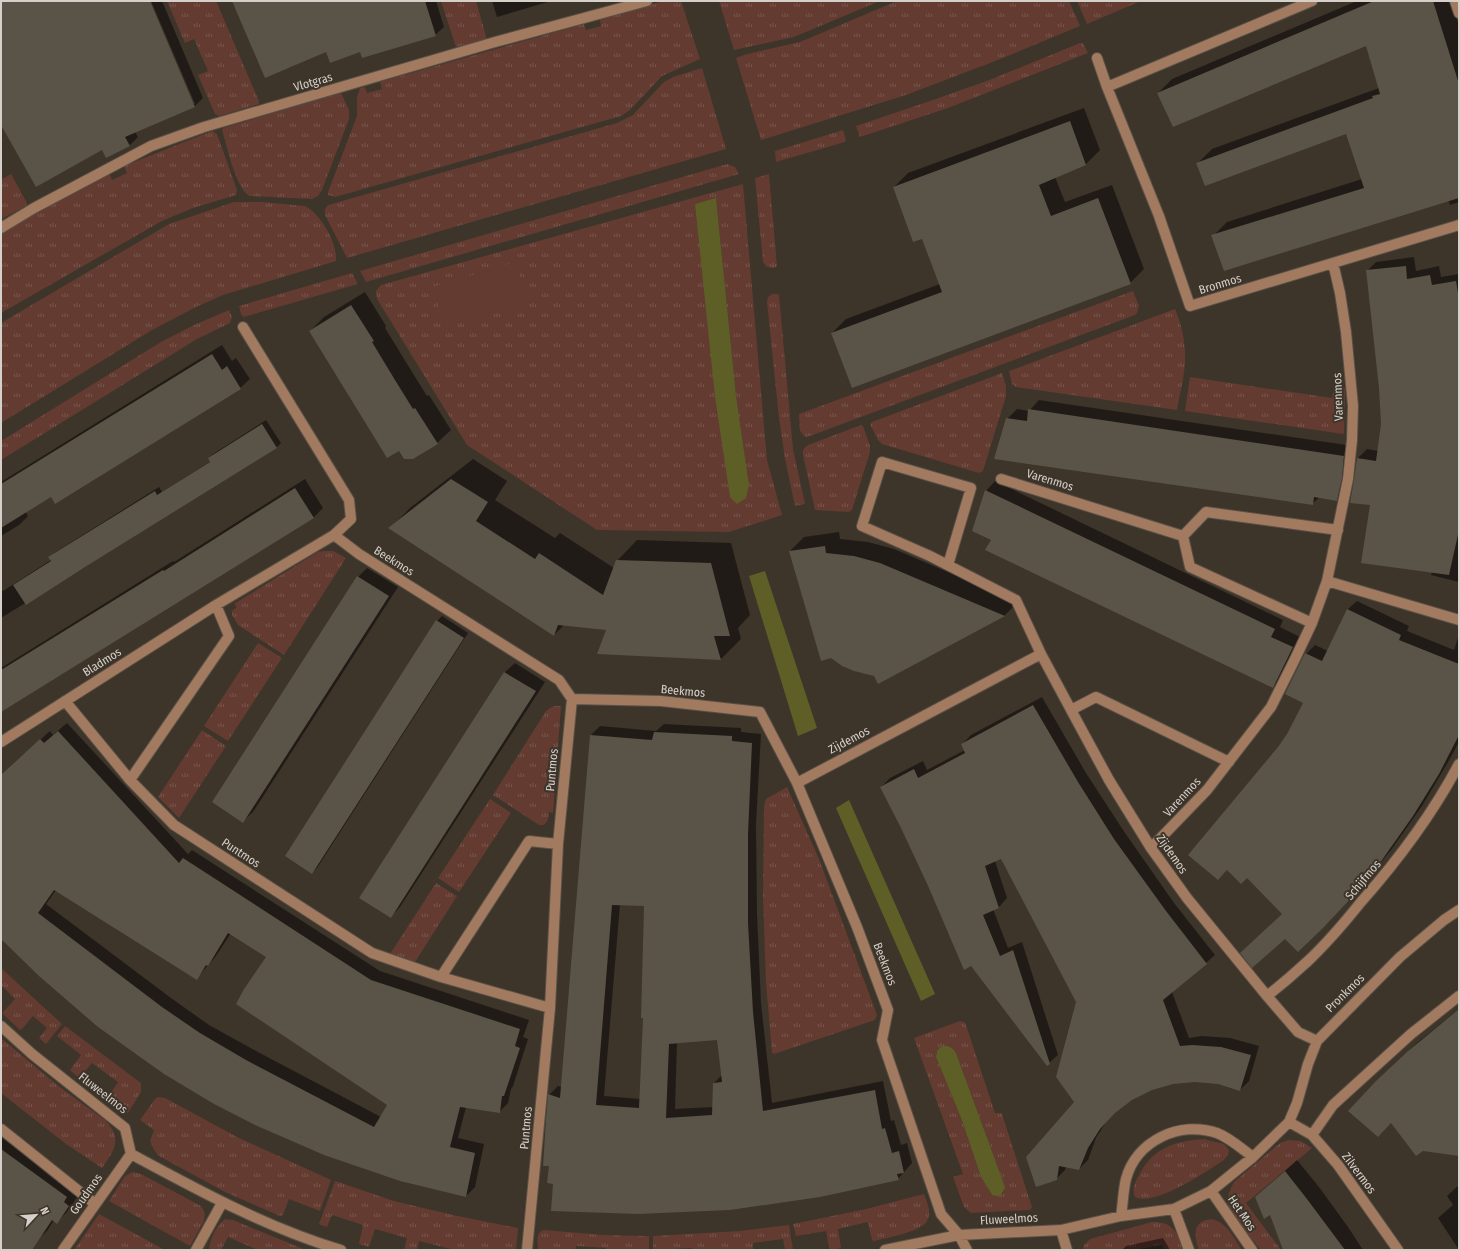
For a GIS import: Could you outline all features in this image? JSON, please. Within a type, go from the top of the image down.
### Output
[{"type":"street","name":"Vlotgras","points":[[1,228],[34,208],[151,146],[204,127],[495,42],[647,1]]},
{"type":"street","points":[[1108,87],[1312,1]]},
{"type":"street","points":[[1455,1],[1459,13]]},
{"type":"street","name":"Bronmos","points":[[1097,58],[1159,216],[1190,306],[1459,225]]},
{"type":"street","name":"Varenmos","points":[[1151,848],[1207,790],[1270,707],[1312,623],[1327,581],[1348,479],[1352,440],[1353,406],[1346,332],[1340,293],[1333,263]]},
{"type":"street","points":[[243,327],[349,500],[351,519],[334,535]]},
{"type":"street","name":"Zijdemos","points":[[948,565],[971,488],[882,462],[862,526],[894,539],[1016,600],[1041,654],[1109,780],[1151,848],[1187,898],[1267,996],[1298,1032],[1317,1041]]},
{"type":"street","name":"Varenmos","points":[[1001,479],[1183,536]]},
{"type":"street","points":[[1312,623],[1190,567],[1183,536],[1206,512],[1338,530]]},
{"type":"street","name":"Bladmos","points":[[1,742],[64,700],[216,605],[334,535]]},
{"type":"street","name":"Beekmos","points":[[334,535],[359,554],[559,680],[572,699],[661,701],[760,712],[797,783],[857,927],[888,1010],[882,1040],[941,1214],[959,1235]]},
{"type":"street","points":[[1327,581],[1459,620]]},
{"type":"street","points":[[130,780],[229,636],[216,605]]},
{"type":"street","name":"Zijdemos","points":[[797,783],[1041,654]]},
{"type":"street","points":[[1071,710],[1096,697],[1229,762]]},
{"type":"street","name":"Puntmos","points":[[528,1250],[550,1008],[558,844],[572,699]]},
{"type":"street","name":"Puntmos","points":[[64,700],[130,780],[174,825],[372,953],[441,977],[550,1008]]},
{"type":"street","name":"Schijfmos","points":[[1267,996],[1309,960],[1390,869],[1415,836],[1444,791],[1459,764]]},
{"type":"street","points":[[441,977],[529,841],[558,844]]},
{"type":"street","name":"Pronkmos","points":[[1289,1122],[1297,1103],[1308,1064],[1317,1041],[1400,957],[1444,920],[1459,910]]},
{"type":"street","points":[[1312,1135],[1333,1105],[1411,1034],[1459,996]]},
{"type":"street","name":"Fluweelmos","points":[[1,1026],[32,1054],[125,1128],[130,1154]]},
{"type":"street","name":"Zilvermos","points":[[1289,1122],[1312,1135],[1338,1165],[1398,1250]]},
{"type":"street","name":"Het Mos","points":[[1061,1230],[1121,1216],[1174,1209],[1211,1191],[1253,1157],[1289,1122]]},
{"type":"street","points":[[1,1129],[95,1204]]},
{"type":"street","points":[[1121,1216],[1126,1179],[1134,1162],[1146,1147],[1162,1136],[1180,1130],[1198,1129],[1217,1133],[1226,1137],[1253,1157]]},
{"type":"street","points":[[130,1154],[222,1203],[314,1242],[341,1250]]},
{"type":"street","name":"Goudmos","points":[[63,1250],[130,1154]]},
{"type":"street","name":"Het Mos","points":[[1211,1191],[1252,1250]]},
{"type":"street","points":[[196,1250],[222,1203]]},
{"type":"street","points":[[1174,1209],[1189,1250]]},
{"type":"street","points":[[1061,1230],[1067,1250]]},
{"type":"street","name":"Fluweelmos","points":[[885,1250],[959,1235],[1061,1230]]},
{"type":"street","points":[[959,1235],[967,1250]]},
{"type":"green space","points":[[167,1],[216,1],[259,104],[219,116],[215,114],[198,75],[208,71],[194,39],[185,43]]},
{"type":"green space","points":[[441,1],[476,1],[486,39],[484,41],[456,47]]},
{"type":"green space","points":[[663,1],[681,1],[700,59],[662,76],[630,110],[621,116],[335,197],[328,195],[357,116],[357,97],[360,88],[365,87],[367,93],[382,89],[380,82],[584,24],[586,30],[601,26],[600,19]]},
{"type":"green space","points":[[719,1],[880,1],[794,37],[734,50]]},
{"type":"green space","points":[[897,1],[1069,1],[1080,26],[1003,58],[906,95],[761,140],[736,58],[747,54],[800,42]]},
{"type":"green space","points":[[1077,1],[1141,1],[1087,24]]},
{"type":"green space","points":[[1083,43],[1088,53],[948,108],[860,137],[856,126],[992,79]]},
{"type":"green space","points":[[702,68],[726,149],[347,258],[325,215],[325,209],[328,205],[617,123],[633,115],[664,82],[673,77]]},
{"type":"green space","points":[[341,93],[349,110],[349,119],[322,190],[318,196],[312,199],[249,196],[244,191],[236,175],[222,130],[223,128]]},
{"type":"green space","points":[[843,130],[846,140],[845,142],[776,162],[775,151]]},
{"type":"green space","points":[[212,131],[217,134],[237,190],[236,195],[193,208],[162,221],[1,313],[1,235],[45,207],[109,173],[112,180],[127,173],[124,166]]},
{"type":"green space","points":[[727,164],[735,167],[739,174],[366,282],[360,271]]},
{"type":"green space","points":[[11,174],[27,203],[26,206],[1,219],[1,180]]},
{"type":"green space","points":[[769,174],[777,266],[774,268],[767,267],[763,262],[755,178]]},
{"type":"green space","points":[[743,184],[767,460],[782,515],[729,532],[597,530],[467,445],[377,299],[376,291],[381,285]],"holes":[[[716,199],[736,395],[749,485],[695,204]]]},
{"type":"green space","points":[[234,202],[262,202],[305,206],[317,216],[327,230],[334,246],[336,261],[223,295],[196,307],[152,330],[1,423],[1,323],[169,224]]},
{"type":"green space","points":[[515,262],[527,302],[445,326],[433,287]]},
{"type":"green space","points":[[352,273],[358,284],[244,317],[241,314],[239,306]]},
{"type":"green space","points":[[1133,291],[1139,306],[1135,315],[810,436],[805,437],[800,431],[799,414]]},
{"type":"green space","points":[[772,294],[779,295],[793,449],[805,504],[795,506],[785,459],[779,418],[767,302],[768,297]]},
{"type":"green space","points":[[1175,309],[1182,329],[1185,350],[1184,376],[1177,410],[1016,387],[1012,384],[1009,371]]},
{"type":"green space","points":[[229,310],[232,317],[230,323],[197,339],[1,460],[1,441],[161,342],[194,325]]},
{"type":"green space","points":[[1002,373],[1006,386],[1006,396],[983,471],[979,473],[882,444],[878,440],[870,424],[872,422]]},
{"type":"green space","points":[[1190,377],[1332,398],[1335,382],[1340,383],[1344,386],[1345,390],[1344,433],[1185,411]]},
{"type":"green space","points":[[861,425],[863,426],[870,446],[870,452],[852,510],[849,512],[815,510],[803,455],[804,449],[808,445]]},
{"type":"green space","points":[[333,551],[346,558],[284,655],[238,625],[232,615],[232,611],[237,607],[234,604],[318,552]]},
{"type":"green space","points":[[258,643],[282,658],[228,741],[204,726]]},
{"type":"green space","points":[[554,706],[561,706],[553,813],[549,812],[548,820],[544,825],[539,825],[493,795],[546,711]]},
{"type":"green space","points":[[202,730],[226,746],[179,818],[158,797]]},
{"type":"green space","points":[[787,787],[819,859],[877,1015],[875,1020],[774,1054],[772,1053],[766,983],[763,897],[764,806],[766,799]]},
{"type":"green space","points":[[490,799],[511,813],[459,892],[438,878]]},
{"type":"green space","points":[[436,883],[457,896],[415,962],[390,954]]},
{"type":"green space","points":[[1,968],[62,1024],[46,1044],[39,1038],[47,1028],[33,1016],[20,1030],[3,1014],[3,1012],[15,999],[1,985]]},
{"type":"green space","points":[[960,1021],[964,1022],[995,1113],[1002,1114],[1032,1207],[1030,1210],[971,1213],[964,1207],[953,1177],[963,1174],[914,1038]],"holes":[[[950,1047],[956,1053],[1004,1184],[1003,1193],[992,1195],[981,1177],[961,1118],[936,1057],[937,1051]]]},
{"type":"green space","points":[[65,1026],[141,1083],[141,1092],[128,1113],[107,1099],[118,1082],[92,1063],[81,1076],[78,1077],[70,1070],[81,1055],[57,1036]]},
{"type":"green space","points":[[1,1038],[61,1088],[106,1121],[111,1127],[114,1134],[115,1145],[102,1168],[66,1144],[1,1093]]},
{"type":"green space","points":[[158,1097],[165,1098],[239,1138],[331,1180],[320,1211],[289,1199],[283,1215],[280,1216],[225,1192],[159,1156],[154,1150],[150,1141],[154,1130],[140,1120]]},
{"type":"green space","points":[[1204,1139],[1224,1144],[1229,1150],[1228,1155],[1224,1160],[1194,1179],[1167,1193],[1144,1199],[1135,1197],[1134,1189],[1137,1180],[1144,1167],[1157,1153],[1174,1144]]},
{"type":"green space","points":[[1289,1140],[1301,1141],[1312,1148],[1246,1203],[1281,1250],[1261,1250],[1232,1212],[1228,1200],[1230,1191],[1234,1182],[1280,1143]]},
{"type":"green space","points":[[133,1172],[141,1174],[201,1206],[205,1213],[204,1221],[190,1246],[109,1201],[125,1176]]},
{"type":"green space","points":[[335,1181],[394,1201],[518,1228],[516,1250],[451,1250],[419,1241],[417,1250],[404,1250],[407,1238],[375,1229],[369,1247],[359,1244],[363,1225],[332,1215],[327,1227],[319,1224]]},
{"type":"green space","points":[[924,1194],[929,1211],[927,1221],[918,1228],[903,1234],[874,1241],[872,1240],[868,1222],[838,1229],[841,1248],[831,1250],[829,1248],[826,1231],[796,1236],[793,1224],[866,1209]]},
{"type":"green space","points":[[99,1214],[165,1250],[74,1250]]},
{"type":"green space","points":[[225,1219],[233,1220],[306,1250],[258,1250],[228,1237],[221,1250],[211,1250],[209,1248],[213,1235]]},
{"type":"green space","points":[[1211,1219],[1221,1223],[1233,1235],[1242,1250],[1199,1250],[1196,1240],[1196,1230],[1200,1223]]},
{"type":"green space","points":[[1152,1222],[1159,1222],[1174,1229],[1183,1250],[1163,1250],[1162,1245],[1133,1250],[1083,1250],[1084,1245],[1090,1239]]},
{"type":"green space","points":[[789,1225],[793,1250],[785,1250],[783,1239],[753,1243],[753,1250],[693,1250],[692,1248],[653,1250],[653,1236],[740,1231]]},
{"type":"green space","points":[[544,1230],[603,1235],[649,1236],[649,1249],[606,1250],[606,1248],[576,1246],[575,1250],[538,1250],[538,1235]]},
{"type":"shaded area","points":[[716,198],[736,395],[749,485],[746,498],[737,504],[730,497],[715,397],[695,204]]},
{"type":"shaded area","points":[[765,571],[817,728],[798,736],[749,576]]},
{"type":"shaded area","points":[[849,800],[935,994],[921,1001],[836,808]]},
{"type":"shaded area","points":[[942,1046],[950,1047],[956,1053],[1004,1184],[1005,1188],[1001,1195],[992,1195],[981,1177],[961,1118],[936,1057],[937,1051]]},
{"type":"building","points":[[1,1],[150,1],[195,107],[125,137],[130,146],[106,158],[102,150],[36,187],[1,125]]},
{"type":"building","points":[[232,1],[425,1],[436,36],[362,58],[360,52],[330,63],[326,52],[265,78]]},
{"type":"building","points":[[1374,1],[1433,1],[1459,84],[1459,198],[1224,271],[1211,235],[1364,188],[1346,134],[1205,186],[1196,163],[1373,98],[1372,96],[1380,94],[1366,46],[1173,127],[1157,93]]},
{"type":"building","points":[[1070,121],[1086,165],[1039,185],[1051,216],[1098,198],[1131,284],[852,388],[831,333],[942,292],[922,239],[913,242],[893,187]]},
{"type":"building","points":[[1406,266],[1407,279],[1430,275],[1432,285],[1456,281],[1459,299],[1459,530],[1449,575],[1361,563],[1370,505],[1350,503],[1357,458],[1376,461],[1381,424],[1379,388],[1366,270]]},
{"type":"building","points":[[351,305],[374,341],[372,342],[413,409],[415,408],[438,444],[413,459],[404,459],[399,451],[387,458],[309,331]]},
{"type":"building","points":[[212,354],[222,370],[227,366],[241,389],[55,504],[51,497],[1,528],[1,484]]},
{"type":"building","points":[[1028,409],[1344,456],[1342,478],[1337,501],[1314,497],[1313,505],[994,459],[1006,418],[1027,421]]},
{"type":"building","points":[[262,424],[277,448],[26,605],[13,585],[51,561],[48,557],[155,491],[157,495],[210,462],[208,458]]},
{"type":"building","points":[[451,479],[488,502],[476,521],[535,559],[539,553],[603,595],[616,560],[711,563],[730,636],[714,636],[721,660],[597,654],[606,630],[558,625],[554,636],[388,528]]},
{"type":"building","points":[[295,488],[314,518],[1,712],[1,670],[163,570],[164,571]]},
{"type":"building","points":[[985,490],[1275,629],[1271,637],[1293,647],[1273,688],[985,550],[991,540],[972,531]]},
{"type":"building","points":[[825,546],[826,553],[854,556],[880,563],[1005,616],[878,684],[874,676],[842,666],[831,658],[821,661],[789,551]]},
{"type":"building","points":[[357,576],[389,596],[243,823],[212,802]]},
{"type":"building","points":[[1347,609],[1401,635],[1399,640],[1459,664],[1459,735],[1439,774],[1413,816],[1382,860],[1355,894],[1298,952],[1285,939],[1252,968],[1240,953],[1282,914],[1247,878],[1241,884],[1227,870],[1218,880],[1188,855],[1278,747],[1287,734],[1303,703],[1285,694],[1305,653],[1322,661]]},
{"type":"building","points":[[436,620],[464,638],[312,874],[285,856]]},
{"type":"building","points":[[504,672],[536,691],[391,918],[359,898]]},
{"type":"building","points":[[1033,705],[1078,782],[1114,839],[1166,911],[1207,964],[1163,1000],[1180,1046],[1192,1045],[1221,1047],[1251,1055],[1240,1091],[1218,1084],[1195,1082],[1173,1084],[1152,1090],[1132,1100],[1115,1113],[1100,1129],[1088,1148],[1079,1170],[1059,1166],[1057,1180],[1036,1187],[1026,1157],[1074,1102],[1056,1077],[1076,1002],[1001,859],[985,866],[999,908],[983,915],[1000,956],[1013,950],[1050,1064],[1047,1066],[971,966],[964,970],[929,888],[880,787],[914,769],[918,778],[965,753],[961,744]]},
{"type":"building","points":[[58,731],[179,863],[183,858],[371,980],[520,1029],[515,1046],[520,1048],[504,1096],[502,1096],[500,1113],[460,1107],[450,1147],[475,1153],[466,1197],[400,1181],[324,1155],[255,1125],[214,1104],[164,1074],[98,1027],[39,976],[1,939],[1,775],[40,739],[44,743]],"holes":[[[54,890],[197,980],[206,965],[208,966],[228,933],[266,957],[244,989],[236,1004],[387,1105],[374,1127],[246,1060],[200,1033],[162,1007],[38,913]]]},
{"type":"building","points":[[654,732],[732,736],[732,741],[752,743],[748,834],[748,923],[753,1012],[763,1111],[875,1090],[882,1129],[885,1128],[892,1153],[899,1151],[904,1173],[897,1174],[899,1180],[820,1197],[730,1210],[638,1214],[551,1211],[553,1184],[547,1183],[549,1166],[543,1166],[548,1094],[560,1098],[590,735],[652,740]],"holes":[[[612,905],[644,906],[641,1018],[643,1018],[639,1108],[596,1105]],[[717,1040],[722,1082],[713,1083],[712,1115],[666,1118],[669,1044]]]},
{"type":"building","points":[[1459,1009],[1459,1156],[1423,1151],[1416,1156],[1391,1123],[1378,1137],[1348,1111],[1376,1081],[1407,1052]]},
{"type":"building","points":[[1,1149],[67,1197],[64,1202],[69,1206],[57,1224],[52,1220],[32,1250],[1,1250]]},
{"type":"building","points":[[1285,1171],[1345,1250],[1283,1250],[1270,1215],[1264,1219],[1255,1197]]}]
